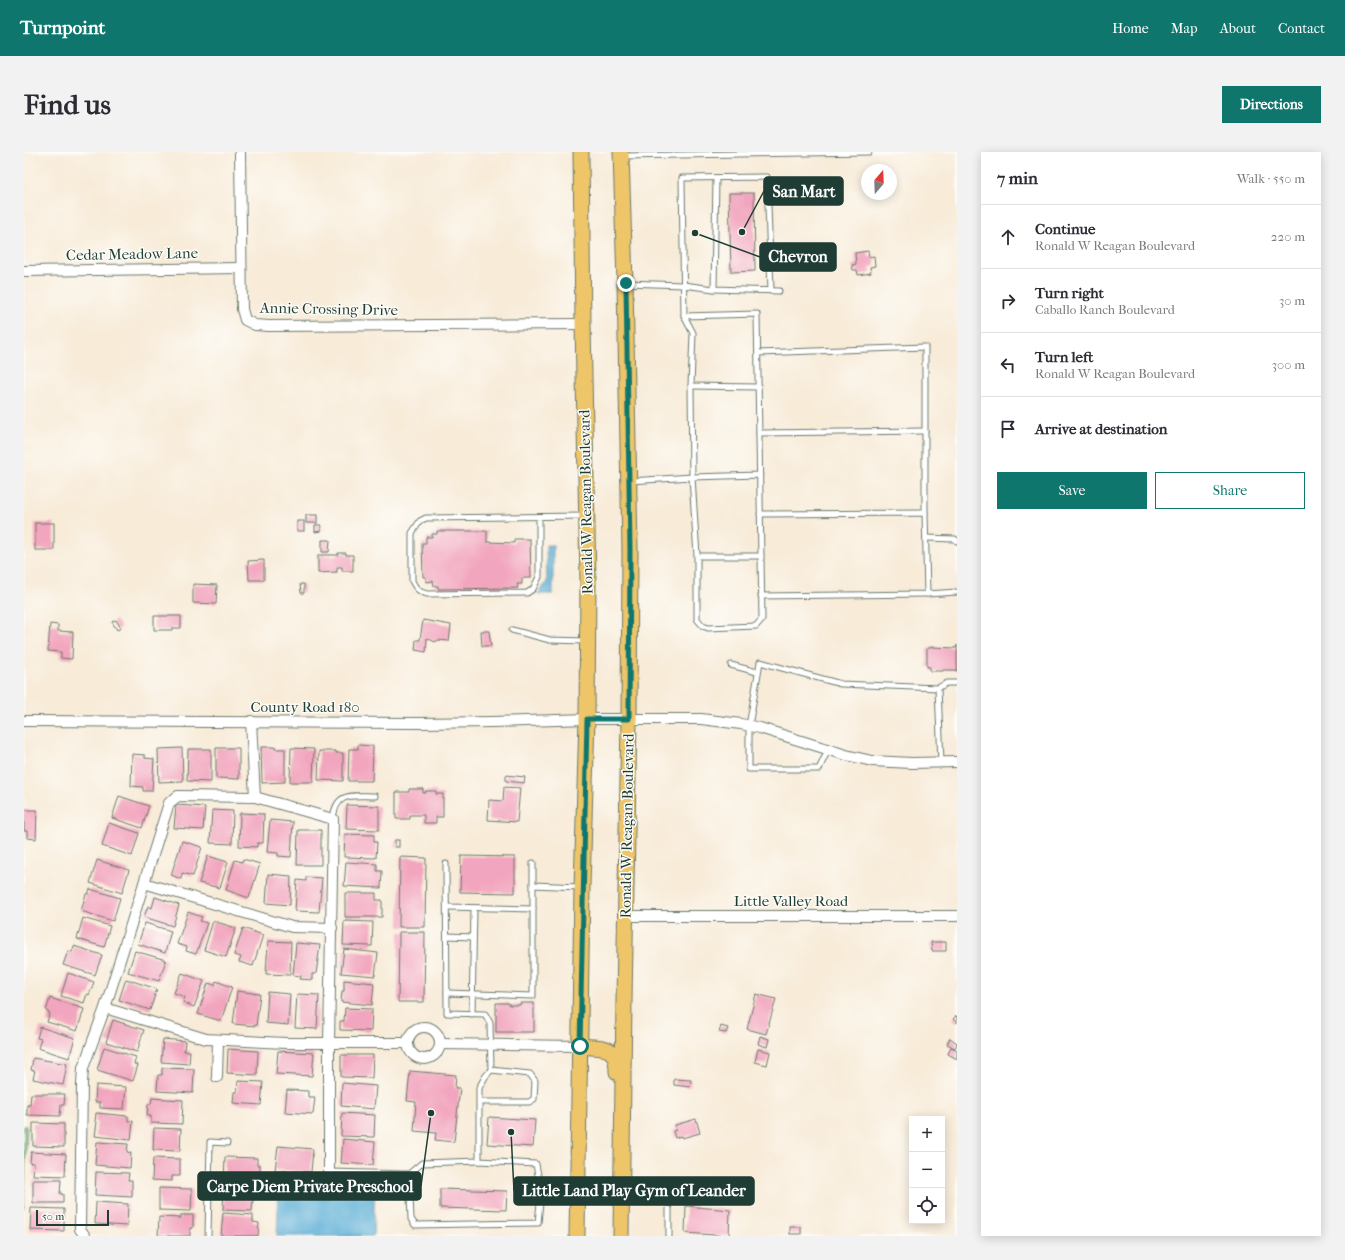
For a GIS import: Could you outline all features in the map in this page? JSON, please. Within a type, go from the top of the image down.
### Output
[{"type":"main road","name":"Ronald W Reagan Boulevard","points":[[577,1236],[582,887],[587,719],[581,152]]},
{"type":"main road","name":"Ronald W Reagan Boulevard","points":[[621,154],[626,283],[630,551],[629,719],[621,1236]]},
{"type":"main road","points":[[580,1046],[607,1049],[612,1051],[617,1068],[616,1098],[622,1125]]},
{"type":"street","name":"Annie Crossing Drive","points":[[240,152],[242,310],[245,320],[255,325],[277,326],[583,324]]},
{"type":"street","name":"Cedar Meadow Lane","points":[[24,271],[241,268]]},
{"type":"street","name":"County Road 180","points":[[24,721],[492,722],[587,719],[702,719],[749,726],[780,734],[828,750],[872,761],[957,762]]},
{"type":"street","points":[[251,722],[255,797]]},
{"type":"street","points":[[85,1236],[80,1229],[82,1084],[84,1068],[105,1008],[169,803],[178,796],[255,797],[333,818],[329,1043],[329,1172]]},
{"type":"street","points":[[144,883],[292,927],[332,928]]},
{"type":"street","name":"Little Valley Road","points":[[625,916],[957,916]]},
{"type":"street","points":[[105,1008],[206,1039],[286,1043],[408,1043]]},
{"type":"street","points":[[424,1027],[429,1028],[437,1034],[440,1044],[436,1053],[428,1058],[424,1058],[414,1056],[408,1043],[414,1030],[424,1027]]},
{"type":"street","points":[[217,1078],[218,1040]]},
{"type":"street","points":[[440,1044],[580,1046]]},
{"type":"lane","points":[[621,154],[869,152]]},
{"type":"lane","points":[[684,316],[757,314],[762,619],[756,626],[708,628],[703,626],[697,619],[697,556],[692,477],[691,386],[693,333],[684,316],[682,178],[767,177],[771,290]]},
{"type":"lane","points":[[714,289],[716,178]]},
{"type":"lane","points":[[626,283],[683,285],[714,289],[779,291]]},
{"type":"lane","points":[[758,353],[925,347],[926,594]]},
{"type":"lane","points":[[691,386],[758,387]]},
{"type":"lane","points":[[759,433],[925,432]]},
{"type":"lane","points":[[629,481],[760,475]]},
{"type":"lane","points":[[760,514],[925,513]]},
{"type":"lane","points":[[539,517],[539,577],[533,589],[527,593],[427,594],[420,592],[415,587],[412,581],[412,533],[420,521],[426,518],[586,516]]},
{"type":"lane","points":[[926,538],[955,539],[957,541]]},
{"type":"lane","points":[[697,556],[761,556]]},
{"type":"lane","points":[[761,596],[926,594],[957,592]]},
{"type":"lane","points":[[512,630],[550,640],[587,641]]},
{"type":"lane","points":[[828,750],[819,769],[749,769],[749,726],[757,672],[760,662],[841,684],[938,688],[947,683],[957,683]]},
{"type":"lane","points":[[730,665],[757,672]]},
{"type":"lane","points":[[938,688],[941,762]]},
{"type":"lane","points":[[333,818],[334,807],[339,800],[349,796],[375,796]]},
{"type":"lane","points":[[447,993],[532,996],[533,863]]},
{"type":"lane","points":[[446,864],[447,1013],[485,1014],[490,1023],[490,1070],[480,1088],[479,1161]]},
{"type":"lane","points":[[533,885],[582,887]]},
{"type":"lane","points":[[447,907],[533,909]]},
{"type":"lane","points":[[472,1014],[474,908]]},
{"type":"lane","points":[[447,936],[473,937]]},
{"type":"lane","points":[[480,1102],[529,1102],[534,1099],[535,1081],[530,1074],[490,1070]]},
{"type":"lane","points":[[208,1236],[210,1142],[227,1143]]},
{"type":"lane","points":[[329,1172],[409,1174],[422,1163],[479,1161],[536,1164],[541,1192],[538,1223],[416,1224],[411,1219],[409,1174]]},
{"type":"lane","points":[[541,1192],[577,1193]]},
{"type":"lane","points":[[669,1209],[669,1236]]},
{"type":"green space","points":[[24,1126],[27,1126],[24,1209]]},
{"type":"water","points":[[546,545],[553,545],[553,594],[538,594],[547,582]]},
{"type":"water","points":[[279,1186],[375,1190],[373,1236],[277,1236]]},
{"type":"building","points":[[729,193],[754,193],[755,271],[731,272]]},
{"type":"building","points":[[868,251],[869,257],[874,256],[875,266],[870,267],[871,273],[858,275],[857,270],[853,270],[852,265],[856,264],[855,253]]},
{"type":"building","points":[[306,515],[317,515],[317,523],[306,523]]},
{"type":"building","points":[[297,521],[304,521],[304,531],[297,531]]},
{"type":"building","points":[[35,523],[54,523],[54,550],[35,550]]},
{"type":"building","points":[[315,525],[321,525],[321,531],[315,532]]},
{"type":"building","points":[[437,531],[487,531],[487,542],[514,543],[514,539],[530,539],[531,578],[522,578],[522,584],[517,584],[518,588],[438,589],[438,586],[434,586],[433,581],[426,582],[426,577],[423,577],[422,543],[426,543],[426,537],[432,537],[432,534],[437,534]]},
{"type":"building","points":[[322,540],[330,540],[329,552],[322,552]]},
{"type":"building","points":[[338,553],[353,555],[353,571],[342,571],[342,567],[337,567],[337,572],[318,573],[318,555],[338,555]]},
{"type":"building","points":[[264,560],[264,580],[249,580],[248,561]]},
{"type":"building","points":[[193,584],[217,585],[216,604],[193,603]]},
{"type":"building","points":[[300,584],[304,584],[304,593],[301,593]]},
{"type":"building","points":[[154,616],[181,616],[181,628],[172,628],[172,630],[154,630]]},
{"type":"building","points":[[116,620],[121,628],[117,630],[112,622]]},
{"type":"building","points":[[423,620],[451,625],[449,641],[438,640],[435,642],[427,638],[426,652],[415,650],[416,640],[420,640]]},
{"type":"building","points":[[50,624],[58,625],[58,631],[73,632],[72,659],[61,658],[61,652],[48,651]]},
{"type":"building","points":[[481,631],[489,631],[491,646],[482,646]]},
{"type":"building","points":[[957,645],[957,671],[930,671],[930,667],[927,667],[927,648],[956,648]]},
{"type":"building","points":[[358,745],[373,746],[372,781],[348,781],[349,749],[358,749]]},
{"type":"building","points":[[261,747],[285,749],[285,782],[262,783]]},
{"type":"building","points":[[182,748],[183,781],[159,782],[158,749]]},
{"type":"building","points":[[216,748],[239,748],[239,779],[216,778]]},
{"type":"building","points":[[291,748],[314,749],[313,782],[290,782]]},
{"type":"building","points":[[188,749],[211,749],[211,782],[187,781]]},
{"type":"building","points":[[319,751],[336,751],[336,753],[343,753],[343,781],[318,780]]},
{"type":"building","points":[[132,754],[145,755],[145,758],[154,759],[152,791],[143,791],[143,787],[131,786]]},
{"type":"building","points":[[506,775],[525,777],[524,783],[506,781]]},
{"type":"building","points":[[504,787],[520,788],[517,822],[488,820],[489,800],[503,801]]},
{"type":"building","points":[[409,789],[423,789],[423,793],[426,793],[425,791],[436,791],[436,794],[443,794],[443,817],[436,817],[436,823],[424,823],[424,815],[410,815],[410,819],[396,819],[396,792],[409,792]]},
{"type":"building","points":[[119,796],[149,806],[142,828],[112,818]]},
{"type":"building","points":[[176,805],[205,807],[203,830],[174,828]]},
{"type":"building","points":[[347,805],[379,806],[379,830],[346,829]]},
{"type":"building","points":[[24,810],[37,810],[36,839],[27,838],[27,831],[24,831]]},
{"type":"building","points":[[212,810],[233,811],[232,844],[210,843]]},
{"type":"building","points":[[240,813],[264,814],[263,843],[257,843],[257,847],[239,846]]},
{"type":"building","points":[[270,820],[293,822],[291,857],[278,856],[278,853],[267,852]]},
{"type":"building","points":[[109,823],[139,833],[132,856],[102,846]]},
{"type":"building","points":[[298,830],[321,830],[321,865],[297,865]]},
{"type":"building","points":[[345,834],[374,835],[374,842],[377,842],[376,858],[344,857]]},
{"type":"building","points":[[395,840],[399,840],[399,847],[395,847]]},
{"type":"building","points":[[182,841],[202,847],[193,876],[182,873],[181,879],[171,875]]},
{"type":"building","points":[[208,856],[228,862],[220,888],[199,883]]},
{"type":"building","points":[[461,856],[515,857],[515,893],[460,892]]},
{"type":"building","points":[[400,857],[426,858],[425,927],[399,927]]},
{"type":"building","points":[[243,859],[260,864],[249,898],[226,890],[235,860],[242,862]]},
{"type":"building","points":[[97,860],[129,870],[122,893],[90,883]]},
{"type":"building","points":[[346,862],[377,864],[377,871],[382,871],[381,888],[344,886]]},
{"type":"building","points":[[268,874],[291,876],[290,905],[266,903]]},
{"type":"building","points":[[306,877],[322,878],[319,912],[295,911],[297,880],[306,881]]},
{"type":"building","points":[[90,889],[120,898],[113,921],[81,911],[86,894],[88,894]]},
{"type":"building","points":[[345,893],[376,893],[376,900],[382,900],[382,917],[345,917]]},
{"type":"building","points":[[155,897],[179,905],[173,926],[144,917],[148,906],[152,908]]},
{"type":"building","points":[[188,912],[202,917],[200,921],[207,923],[196,954],[186,951],[187,947],[177,944]]},
{"type":"building","points":[[83,918],[110,926],[104,947],[77,939]]},
{"type":"building","points":[[213,921],[236,928],[226,957],[204,950]]},
{"type":"building","points":[[344,921],[373,922],[372,946],[343,945]]},
{"type":"building","points":[[145,923],[171,931],[165,953],[138,944]]},
{"type":"building","points":[[243,928],[263,935],[253,966],[239,962],[241,957],[234,955]]},
{"type":"building","points":[[399,932],[425,932],[424,1002],[398,1002]]},
{"type":"building","points":[[268,941],[291,942],[290,975],[266,974]]},
{"type":"building","points":[[931,942],[946,942],[946,951],[932,951]]},
{"type":"building","points":[[296,943],[320,945],[316,974],[312,974],[312,980],[300,979],[301,976],[293,975]]},
{"type":"building","points":[[74,946],[102,955],[95,975],[63,965],[68,951],[72,952]]},
{"type":"building","points":[[344,949],[378,953],[375,976],[341,973]]},
{"type":"building","points":[[135,951],[166,960],[159,981],[128,972]]},
{"type":"building","points":[[68,973],[94,982],[84,1003],[61,996]]},
{"type":"building","points":[[182,973],[204,981],[194,1007],[183,1002],[185,997],[174,993]]},
{"type":"building","points":[[126,979],[157,989],[150,1010],[119,1000]]},
{"type":"building","points":[[344,980],[374,983],[372,1005],[341,1002],[342,991],[344,991]]},
{"type":"building","points":[[216,981],[232,987],[221,1021],[198,1014],[208,983],[215,985]]},
{"type":"building","points":[[237,991],[260,994],[256,1026],[233,1024]]},
{"type":"building","points":[[268,992],[290,994],[288,1025],[266,1023]]},
{"type":"building","points":[[297,994],[319,995],[317,1029],[295,1028]]},
{"type":"building","points":[[756,994],[776,999],[766,1034],[747,1029]]},
{"type":"building","points":[[50,998],[84,1009],[77,1031],[47,1022],[50,1013],[46,1011]]},
{"type":"building","points":[[496,1003],[520,1005],[520,1003],[534,1003],[534,1032],[496,1032]]},
{"type":"building","points":[[345,1008],[372,1009],[371,1031],[340,1030],[340,1021],[344,1021]]},
{"type":"building","points":[[956,1016],[957,1017],[957,1023],[953,1019]]},
{"type":"building","points":[[113,1020],[144,1030],[137,1052],[106,1042]]},
{"type":"building","points":[[721,1026],[728,1028],[726,1033],[719,1032]]},
{"type":"building","points":[[40,1027],[75,1038],[69,1058],[38,1048],[41,1039],[37,1038]]},
{"type":"building","points":[[760,1036],[769,1039],[767,1047],[758,1044]]},
{"type":"building","points":[[950,1038],[957,1043],[955,1048],[947,1044]]},
{"type":"building","points":[[163,1039],[185,1041],[184,1051],[190,1051],[189,1064],[161,1062]]},
{"type":"building","points":[[104,1047],[136,1057],[134,1064],[138,1065],[133,1081],[97,1070]]},
{"type":"building","points":[[951,1047],[957,1050],[957,1059],[948,1054]]},
{"type":"building","points":[[228,1049],[258,1051],[257,1075],[227,1073]]},
{"type":"building","points":[[758,1049],[770,1052],[767,1065],[755,1062]]},
{"type":"building","points":[[278,1051],[314,1053],[312,1076],[276,1074]]},
{"type":"building","points":[[341,1055],[373,1055],[372,1078],[341,1077]]},
{"type":"building","points":[[33,1058],[67,1064],[63,1085],[33,1079],[35,1071],[31,1070]]},
{"type":"building","points":[[162,1068],[194,1069],[193,1093],[157,1091],[158,1075],[162,1075]]},
{"type":"building","points":[[410,1071],[456,1075],[455,1088],[460,1088],[454,1142],[435,1140],[436,1133],[414,1131],[416,1102],[407,1101]]},
{"type":"building","points":[[674,1079],[691,1080],[690,1087],[674,1085]]},
{"type":"building","points":[[238,1081],[263,1082],[261,1105],[233,1103],[234,1092],[237,1092]]},
{"type":"building","points":[[342,1083],[376,1086],[374,1109],[341,1106]]},
{"type":"building","points":[[96,1085],[126,1087],[124,1109],[100,1108],[100,1102],[95,1102]]},
{"type":"building","points":[[287,1090],[308,1091],[308,1097],[315,1097],[313,1114],[285,1112]]},
{"type":"building","points":[[31,1094],[65,1094],[64,1105],[61,1105],[60,1116],[27,1115],[27,1105],[30,1105]]},
{"type":"building","points":[[152,1098],[183,1100],[182,1124],[151,1123],[151,1116],[147,1116],[148,1104],[151,1104]]},
{"type":"building","points":[[96,1113],[128,1116],[128,1121],[133,1121],[131,1140],[95,1136],[97,1122],[95,1122]]},
{"type":"building","points":[[342,1113],[375,1115],[374,1137],[341,1136]]},
{"type":"building","points":[[489,1117],[535,1120],[533,1147],[487,1144]]},
{"type":"building","points":[[696,1119],[700,1133],[682,1138],[681,1136],[675,1138],[673,1131],[676,1130],[675,1125]]},
{"type":"building","points":[[33,1123],[64,1124],[64,1147],[33,1146]]},
{"type":"building","points":[[154,1128],[181,1129],[180,1151],[153,1150]]},
{"type":"building","points":[[343,1139],[375,1142],[373,1165],[341,1163]]},
{"type":"building","points":[[97,1142],[128,1144],[127,1152],[131,1153],[130,1168],[95,1165]]},
{"type":"building","points":[[278,1146],[313,1149],[311,1172],[275,1170]]},
{"type":"building","points":[[31,1152],[66,1154],[65,1176],[33,1175],[34,1163],[30,1163]]},
{"type":"building","points":[[225,1157],[257,1158],[257,1165],[260,1165],[260,1182],[224,1181]]},
{"type":"building","points":[[153,1158],[180,1159],[180,1176],[172,1176],[172,1181],[152,1180]]},
{"type":"building","points":[[96,1172],[129,1173],[128,1180],[132,1180],[132,1197],[95,1195]]},
{"type":"building","points":[[33,1180],[61,1180],[60,1194],[63,1194],[63,1203],[33,1203]]},
{"type":"building","points":[[224,1186],[254,1187],[252,1211],[223,1210]]},
{"type":"building","points":[[159,1188],[192,1189],[191,1211],[159,1210]]},
{"type":"building","points":[[440,1189],[507,1191],[506,1210],[440,1208]]},
{"type":"building","points":[[96,1202],[128,1204],[127,1226],[95,1224]]},
{"type":"building","points":[[686,1206],[730,1210],[729,1236],[685,1233]]},
{"type":"building","points":[[31,1208],[64,1209],[64,1231],[30,1230]]},
{"type":"building","points":[[223,1213],[253,1215],[253,1222],[259,1223],[258,1236],[221,1236]]},
{"type":"building","points":[[181,1215],[193,1215],[193,1228],[190,1228],[190,1236],[158,1236],[159,1217],[181,1218]]},
{"type":"building","points":[[790,1227],[801,1227],[801,1234],[790,1234]]},
{"type":"place","name":"San Mart","points":[[742,232]]},
{"type":"place","name":"Chevron","points":[[695,233]]},
{"type":"place","name":"Carpe Diem Private Preschool","points":[[431,1113]]},
{"type":"place","name":"Little Land Play Gym of Leander","points":[[511,1132]]},
{"type":"route","points":[[580,1046],[582,887],[587,719],[629,719],[630,551],[626,283]]}]
